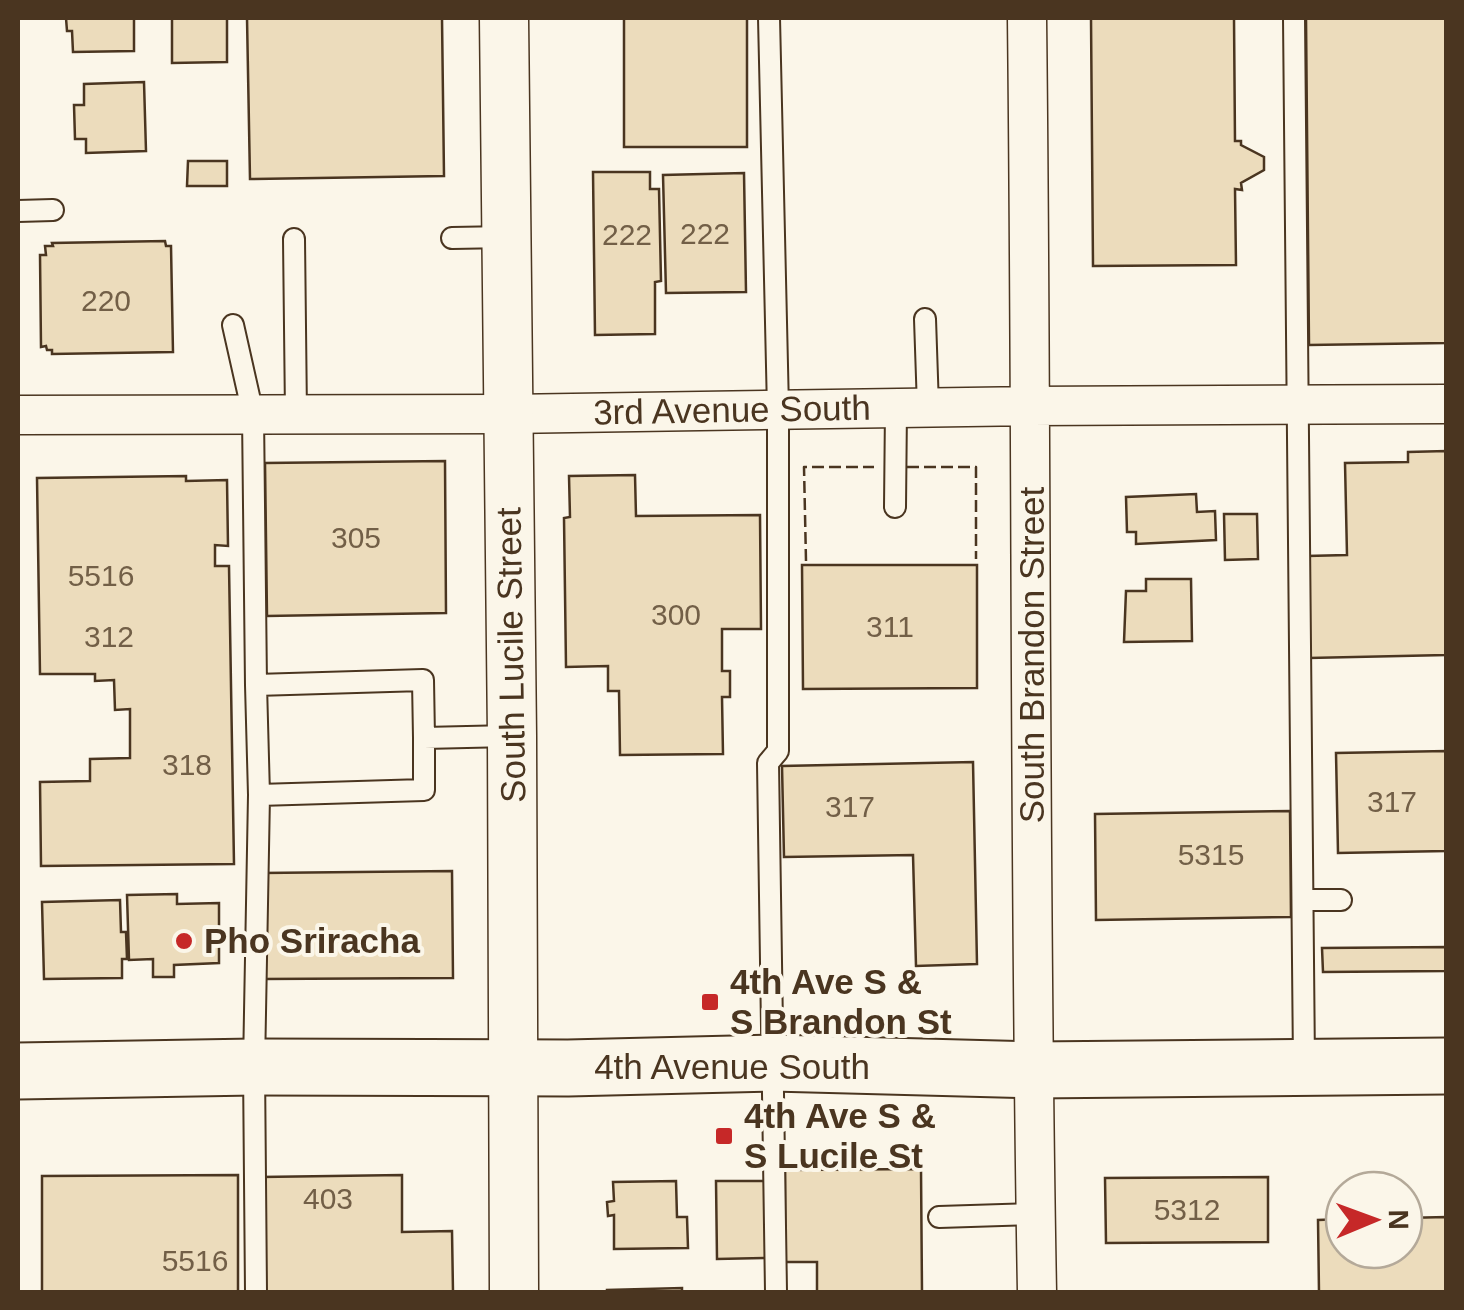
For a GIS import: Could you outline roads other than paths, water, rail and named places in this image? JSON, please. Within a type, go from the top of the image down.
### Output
[{"type":"main road","name":"4th Avenue South","points":[[18,1071],[773,1064],[1033,1070],[1446,1066]]},
{"type":"street","name":"South Lucile Street","points":[[504,18],[514,1292]]},
{"type":"street","name":"South Brandon Street","points":[[1027,18],[1037,1292]]},
{"type":"street","name":"3rd Avenue South","points":[[18,415],[1446,404]]},
{"type":"lane","points":[[769,18],[778,409],[778,750],[768,763],[776,1292]]},
{"type":"lane","points":[[1294,18],[1304,1068]]},
{"type":"lane","points":[[18,211],[52,210]]},
{"type":"lane","points":[[452,238],[507,238]]},
{"type":"lane","points":[[294,239],[296,414]]},
{"type":"lane","points":[[895,508],[925,319]]},
{"type":"lane","points":[[233,326],[253,414],[259,795],[254,1067],[256,1292]]},
{"type":"lane","points":[[256,684],[423,680],[424,790],[259,795]]},
{"type":"lane","points":[[424,738],[512,736]]},
{"type":"lane","points":[[1303,900],[1342,900]]},
{"type":"lane","points":[[939,1217],[1036,1214]]},
{"type":"place","name":"Pho Sriracha","points":[[184,941]]},
{"type":"place","name":"4th Ave S & S Brandon St","points":[[710,1002]]},
{"type":"place","name":"4th Ave S & S Lucile St","points":[[724,1136]]}]
